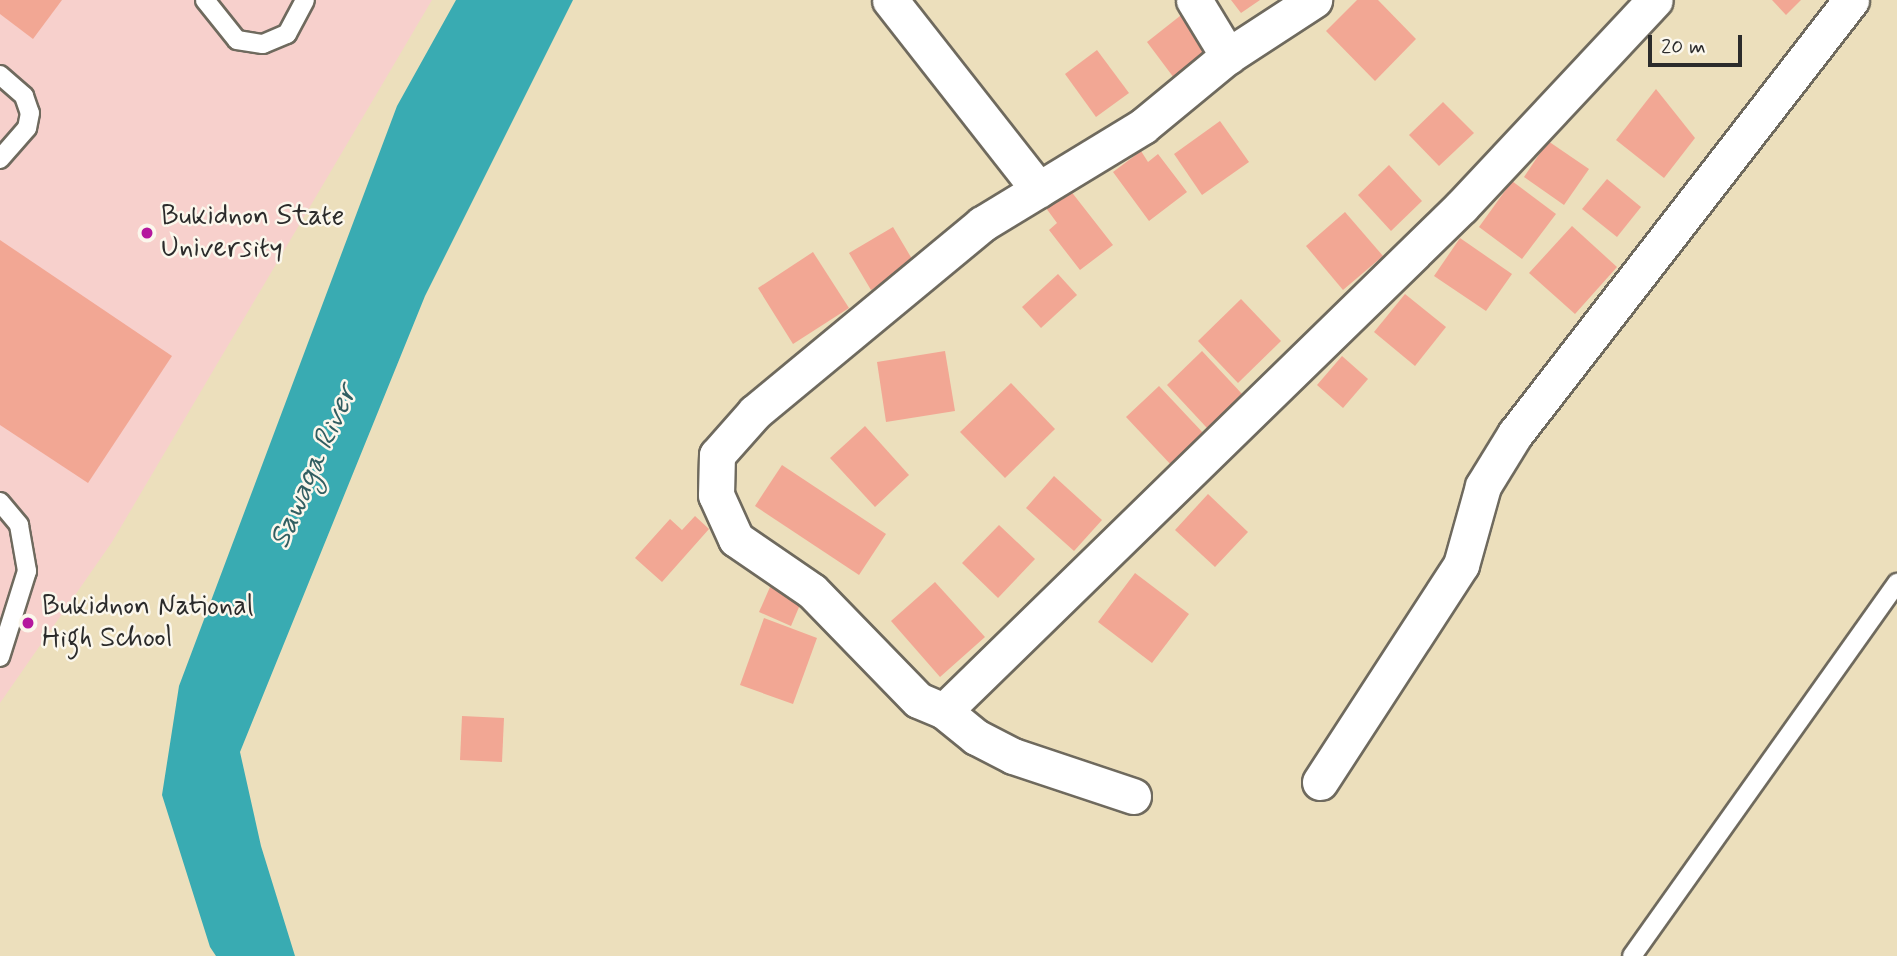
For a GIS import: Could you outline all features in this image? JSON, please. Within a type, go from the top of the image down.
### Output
[{"type":"street","points":[[890,0],[1039,190]]},
{"type":"street","points":[[1194,0],[1228,56]]},
{"type":"street","points":[[1133,796],[1013,756],[976,737],[944,711],[918,700],[812,591],[736,539],[716,495],[717,455],[755,412],[982,224],[1143,126],[1228,56],[1314,0]]},
{"type":"street","points":[[944,711],[1452,216],[1656,0]]},
{"type":"street","points":[[1320,782],[1461,565],[1482,486],[1516,434],[1851,0]]},
{"type":"lane","points":[[205,0],[237,40],[263,44],[287,34],[305,0]]},
{"type":"lane","points":[[0,75],[24,96],[30,113],[27,128],[0,159]]},
{"type":"lane","points":[[0,502],[19,525],[27,571],[0,657]]},
{"type":"lane","points":[[1632,956],[1897,583]]},
{"type":"shaded area","name":"Bukidnon State University","points":[[0,0],[432,0],[112,542],[0,703]]},
{"type":"water","name":"Sawaga River","points":[[456,0],[573,0],[425,296],[240,752],[261,846],[295,956],[216,956],[210,947],[162,795],[179,686],[397,106]]},
{"type":"building","points":[[0,0],[62,0],[33,39],[0,14]]},
{"type":"building","points":[[1231,0],[1260,0],[1241,13]]},
{"type":"building","points":[[1357,0],[1378,0],[1416,39],[1375,81],[1326,31]]},
{"type":"building","points":[[1772,0],[1801,0],[1786,15]]},
{"type":"building","points":[[1185,12],[1213,48],[1174,78],[1147,42]]},
{"type":"building","points":[[1097,50],[1129,93],[1096,117],[1065,74]]},
{"type":"building","points":[[1656,89],[1695,138],[1664,178],[1616,140]]},
{"type":"building","points":[[1443,102],[1474,133],[1439,166],[1409,135]]},
{"type":"building","points":[[1220,121],[1249,162],[1202,195],[1174,154]]},
{"type":"building","points":[[1548,141],[1589,169],[1564,205],[1524,177]]},
{"type":"building","points":[[1141,151],[1148,162],[1158,154],[1187,192],[1149,221],[1113,172]]},
{"type":"building","points":[[1389,165],[1422,201],[1391,231],[1358,195]]},
{"type":"building","points":[[1607,179],[1641,207],[1617,237],[1582,209]]},
{"type":"building","points":[[1512,181],[1556,214],[1522,259],[1479,227]]},
{"type":"building","points":[[1070,190],[1113,245],[1080,270],[1049,230],[1057,223],[1046,208]]},
{"type":"building","points":[[1345,212],[1383,256],[1343,290],[1306,246]]},
{"type":"building","points":[[1572,226],[1617,267],[1575,314],[1529,273]]},
{"type":"building","points":[[893,227],[915,264],[871,290],[849,253]]},
{"type":"building","points":[[1460,238],[1512,274],[1486,311],[1434,276]]},
{"type":"building","points":[[0,240],[172,356],[88,483],[0,425]]},
{"type":"building","points":[[813,252],[849,308],[793,344],[758,288]]},
{"type":"building","points":[[1058,274],[1077,295],[1041,328],[1022,307]]},
{"type":"building","points":[[1405,294],[1446,327],[1415,366],[1374,332]]},
{"type":"building","points":[[1241,299],[1281,341],[1238,383],[1198,341]]},
{"type":"building","points":[[945,351],[955,411],[886,422],[877,362]]},
{"type":"building","points":[[1202,351],[1243,395],[1207,428],[1167,385]]},
{"type":"building","points":[[1342,356],[1368,379],[1343,408],[1317,385]]},
{"type":"building","points":[[1011,383],[1055,429],[1005,478],[960,432]]},
{"type":"building","points":[[1159,386],[1206,436],[1173,467],[1126,417]]},
{"type":"building","points":[[865,426],[909,475],[875,507],[830,458]]},
{"type":"building","points":[[782,465],[886,534],[859,575],[755,506]]},
{"type":"building","points":[[1054,476],[1102,520],[1074,551],[1026,508]]},
{"type":"building","points":[[1208,494],[1248,532],[1215,567],[1175,530]]},
{"type":"building","points":[[695,516],[709,529],[662,582],[635,558],[670,519],[682,530]]},
{"type":"building","points":[[999,525],[1035,559],[998,598],[962,563]]},
{"type":"building","points":[[1135,573],[1189,614],[1152,663],[1098,622]]},
{"type":"building","points":[[935,582],[985,637],[940,677],[891,621]]},
{"type":"building","points":[[770,587],[802,600],[791,626],[759,612]]},
{"type":"building","points":[[764,618],[817,638],[793,704],[740,685]]},
{"type":"building","points":[[462,716],[504,718],[502,762],[460,760]]},
{"type":"place","name":"Bukidnon State University","points":[[147,233]]},
{"type":"place","name":"Bukidnon National High School","points":[[28,623]]}]
